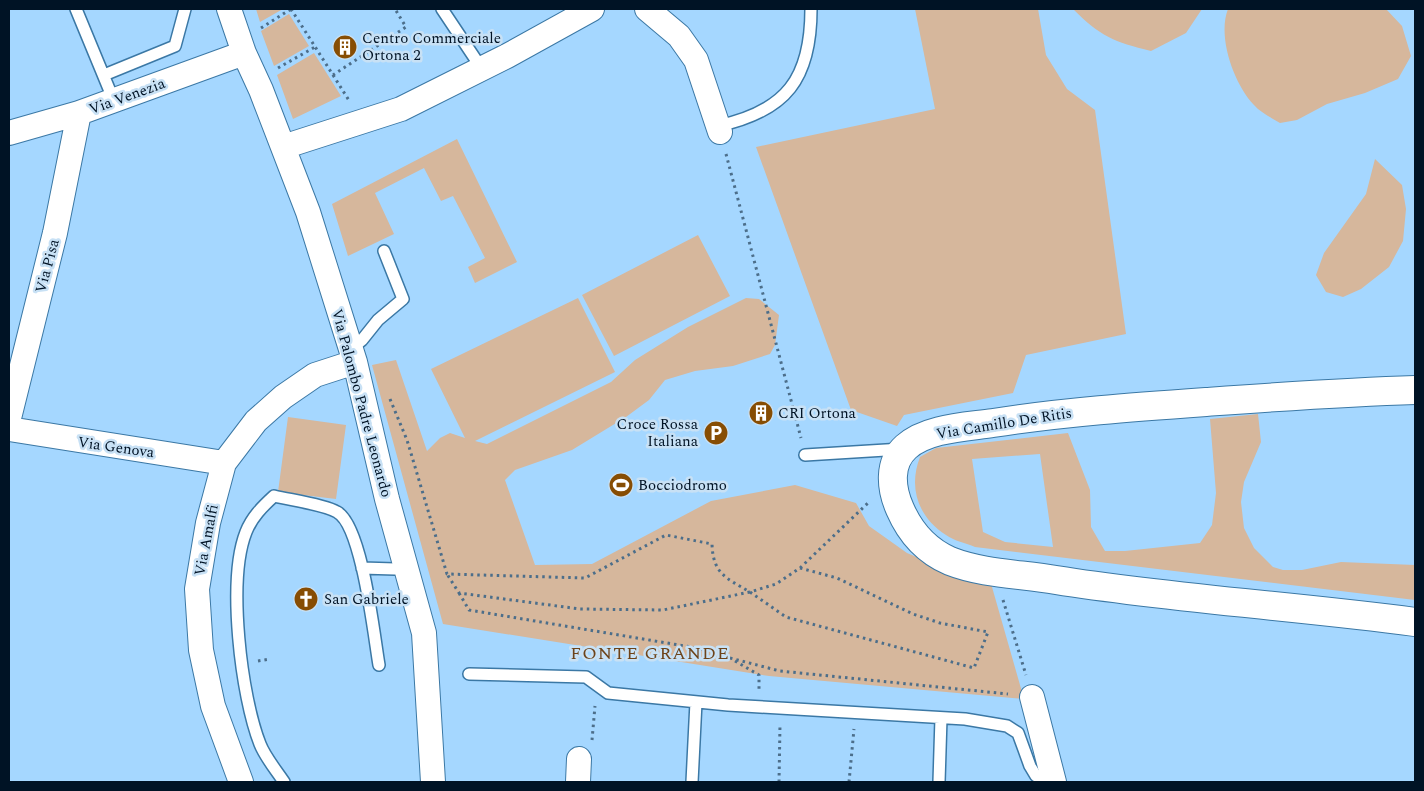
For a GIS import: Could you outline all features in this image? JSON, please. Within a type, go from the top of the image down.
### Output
[{"type":"street","name":"Via Palombo Padre Leonardo","points":[[229,9],[244,53],[308,212],[353,356],[387,499],[424,634],[433,782]]},
{"type":"street","points":[[283,147],[401,109],[482,69],[592,9]]},
{"type":"street","points":[[647,9],[679,36],[696,60],[719,129]]},
{"type":"street","name":"Via Venezia","points":[[9,133],[79,113],[244,53]]},
{"type":"street","name":"Via Pisa","points":[[9,418],[56,233],[79,113]]},
{"type":"street","name":"Via Amalfi","points":[[241,782],[211,696],[201,650],[197,588],[208,523],[224,462],[256,421],[283,397],[316,375],[353,356]]},
{"type":"street","name":"Via Camillo De Ritis","points":[[904,448],[936,433],[1059,413],[1351,392],[1415,390]]},
{"type":"street","name":"Via Genova","points":[[9,429],[224,462]]},
{"type":"street","points":[[904,448],[894,465],[892,480],[896,499],[902,514],[913,533],[921,541],[951,561],[1096,586],[1415,622]]},
{"type":"street","points":[[1032,697],[1054,780]]},
{"type":"lane","points":[[76,9],[114,100]]},
{"type":"lane","points":[[104,76],[175,46],[186,9]]},
{"type":"lane","points":[[442,9],[482,69]]},
{"type":"lane","points":[[719,129],[775,103],[793,86],[804,65],[808,48],[811,9]]},
{"type":"lane","points":[[353,356],[362,340],[378,320],[404,299],[384,251]]},
{"type":"lane","points":[[806,455],[904,448]]},
{"type":"lane","points":[[284,782],[261,746],[251,718],[237,613],[243,544],[246,533],[261,508],[274,496],[338,512],[351,531],[362,568],[378,665]]},
{"type":"lane","points":[[362,568],[395,569]]},
{"type":"lane","points":[[469,674],[586,677],[608,693],[780,709],[941,718],[1007,726],[1018,733],[1030,766],[1036,776],[1054,780]]},
{"type":"lane","points":[[692,782],[696,702]]},
{"type":"lane","points":[[939,782],[941,718]]},
{"type":"path","points":[[258,30],[291,9],[352,104]]},
{"type":"path","points":[[333,75],[406,26],[395,9]]},
{"type":"path","points":[[273,71],[315,47]]},
{"type":"path","points":[[719,129],[806,455]]},
{"type":"path","points":[[390,398],[407,440],[447,574],[468,610],[696,648],[780,671],[1032,697],[995,570]]},
{"type":"path","points":[[459,593],[580,609],[662,610],[750,592],[776,584],[800,568],[892,480]]},
{"type":"path","points":[[447,574],[585,578],[666,535],[712,544],[712,560],[723,576],[786,617],[974,668],[988,632],[940,623],[913,614],[837,578],[800,568]]},
{"type":"path","points":[[730,658],[759,675],[758,707]]},
{"type":"path","points":[[579,771],[590,760],[597,685]]},
{"type":"path","points":[[779,782],[780,709]]},
{"type":"path","points":[[849,782],[855,713]]},
{"type":"shaded area","points":[[256,9],[283,9],[260,22]]},
{"type":"shaded area","points":[[915,9],[1038,9],[1046,55],[1067,89],[1095,110],[1126,334],[1026,355],[1013,393],[904,415],[897,426],[851,410],[756,147],[935,109]]},
{"type":"shaded area","points":[[1073,9],[1202,9],[1186,33],[1151,51],[1108,37],[1091,26]]},
{"type":"shaded area","points":[[1228,9],[1386,9],[1402,26],[1411,56],[1398,79],[1365,93],[1327,104],[1297,120],[1280,123],[1254,105],[1234,73],[1226,46],[1225,20]]},
{"type":"shaded area","points":[[289,14],[309,46],[274,66],[261,31]]},
{"type":"shaded area","points":[[314,53],[341,96],[293,119],[277,75]]},
{"type":"shaded area","points":[[457,139],[517,262],[475,283],[468,267],[485,258],[453,196],[441,201],[424,168],[375,193],[394,234],[348,256],[332,204]]},
{"type":"shaded area","points":[[1375,159],[1402,185],[1406,209],[1403,241],[1389,267],[1361,289],[1343,297],[1326,292],[1316,275],[1324,253],[1366,194]]},
{"type":"shaded area","points":[[698,235],[730,296],[614,356],[582,295]]},
{"type":"shaded area","points":[[578,298],[615,372],[475,441],[487,444],[611,382],[635,360],[688,327],[746,298],[759,299],[779,315],[775,345],[770,354],[733,366],[695,371],[665,380],[649,400],[626,417],[572,450],[515,470],[505,480],[535,565],[592,564],[711,501],[795,485],[856,503],[869,526],[907,553],[955,573],[990,580],[1024,699],[769,676],[443,624],[372,365],[396,360],[427,451],[440,438],[450,433],[465,438],[431,369]]},
{"type":"shaded area","points":[[1258,414],[1261,442],[1244,482],[1241,502],[1244,528],[1254,548],[1273,567],[1283,570],[1302,570],[1341,562],[1415,565],[1415,600],[975,547],[953,539],[936,528],[922,511],[918,501],[915,480],[920,457],[936,448],[1068,433],[1090,490],[1091,527],[1105,551],[1125,551],[1200,543],[1212,525],[1216,493],[1210,419]],"holes":[[[1040,454],[1053,547],[1005,542],[983,532],[972,459]]]},
{"type":"shaded area","points":[[288,417],[346,425],[336,499],[278,492]]},
{"type":"place","name":"Centro Commerciale Ortona 2","points":[[345,47]]},
{"type":"place","name":"CRI Ortona","points":[[761,413]]},
{"type":"place","name":"Croce Rossa Italiana","points":[[716,433]]},
{"type":"place","name":"Bocciodromo","points":[[621,485]]},
{"type":"place","name":"San Gabriele","points":[[306,599]]},
{"type":"district","name":"FONTE GRANDE","points":[[650,653]]}]
